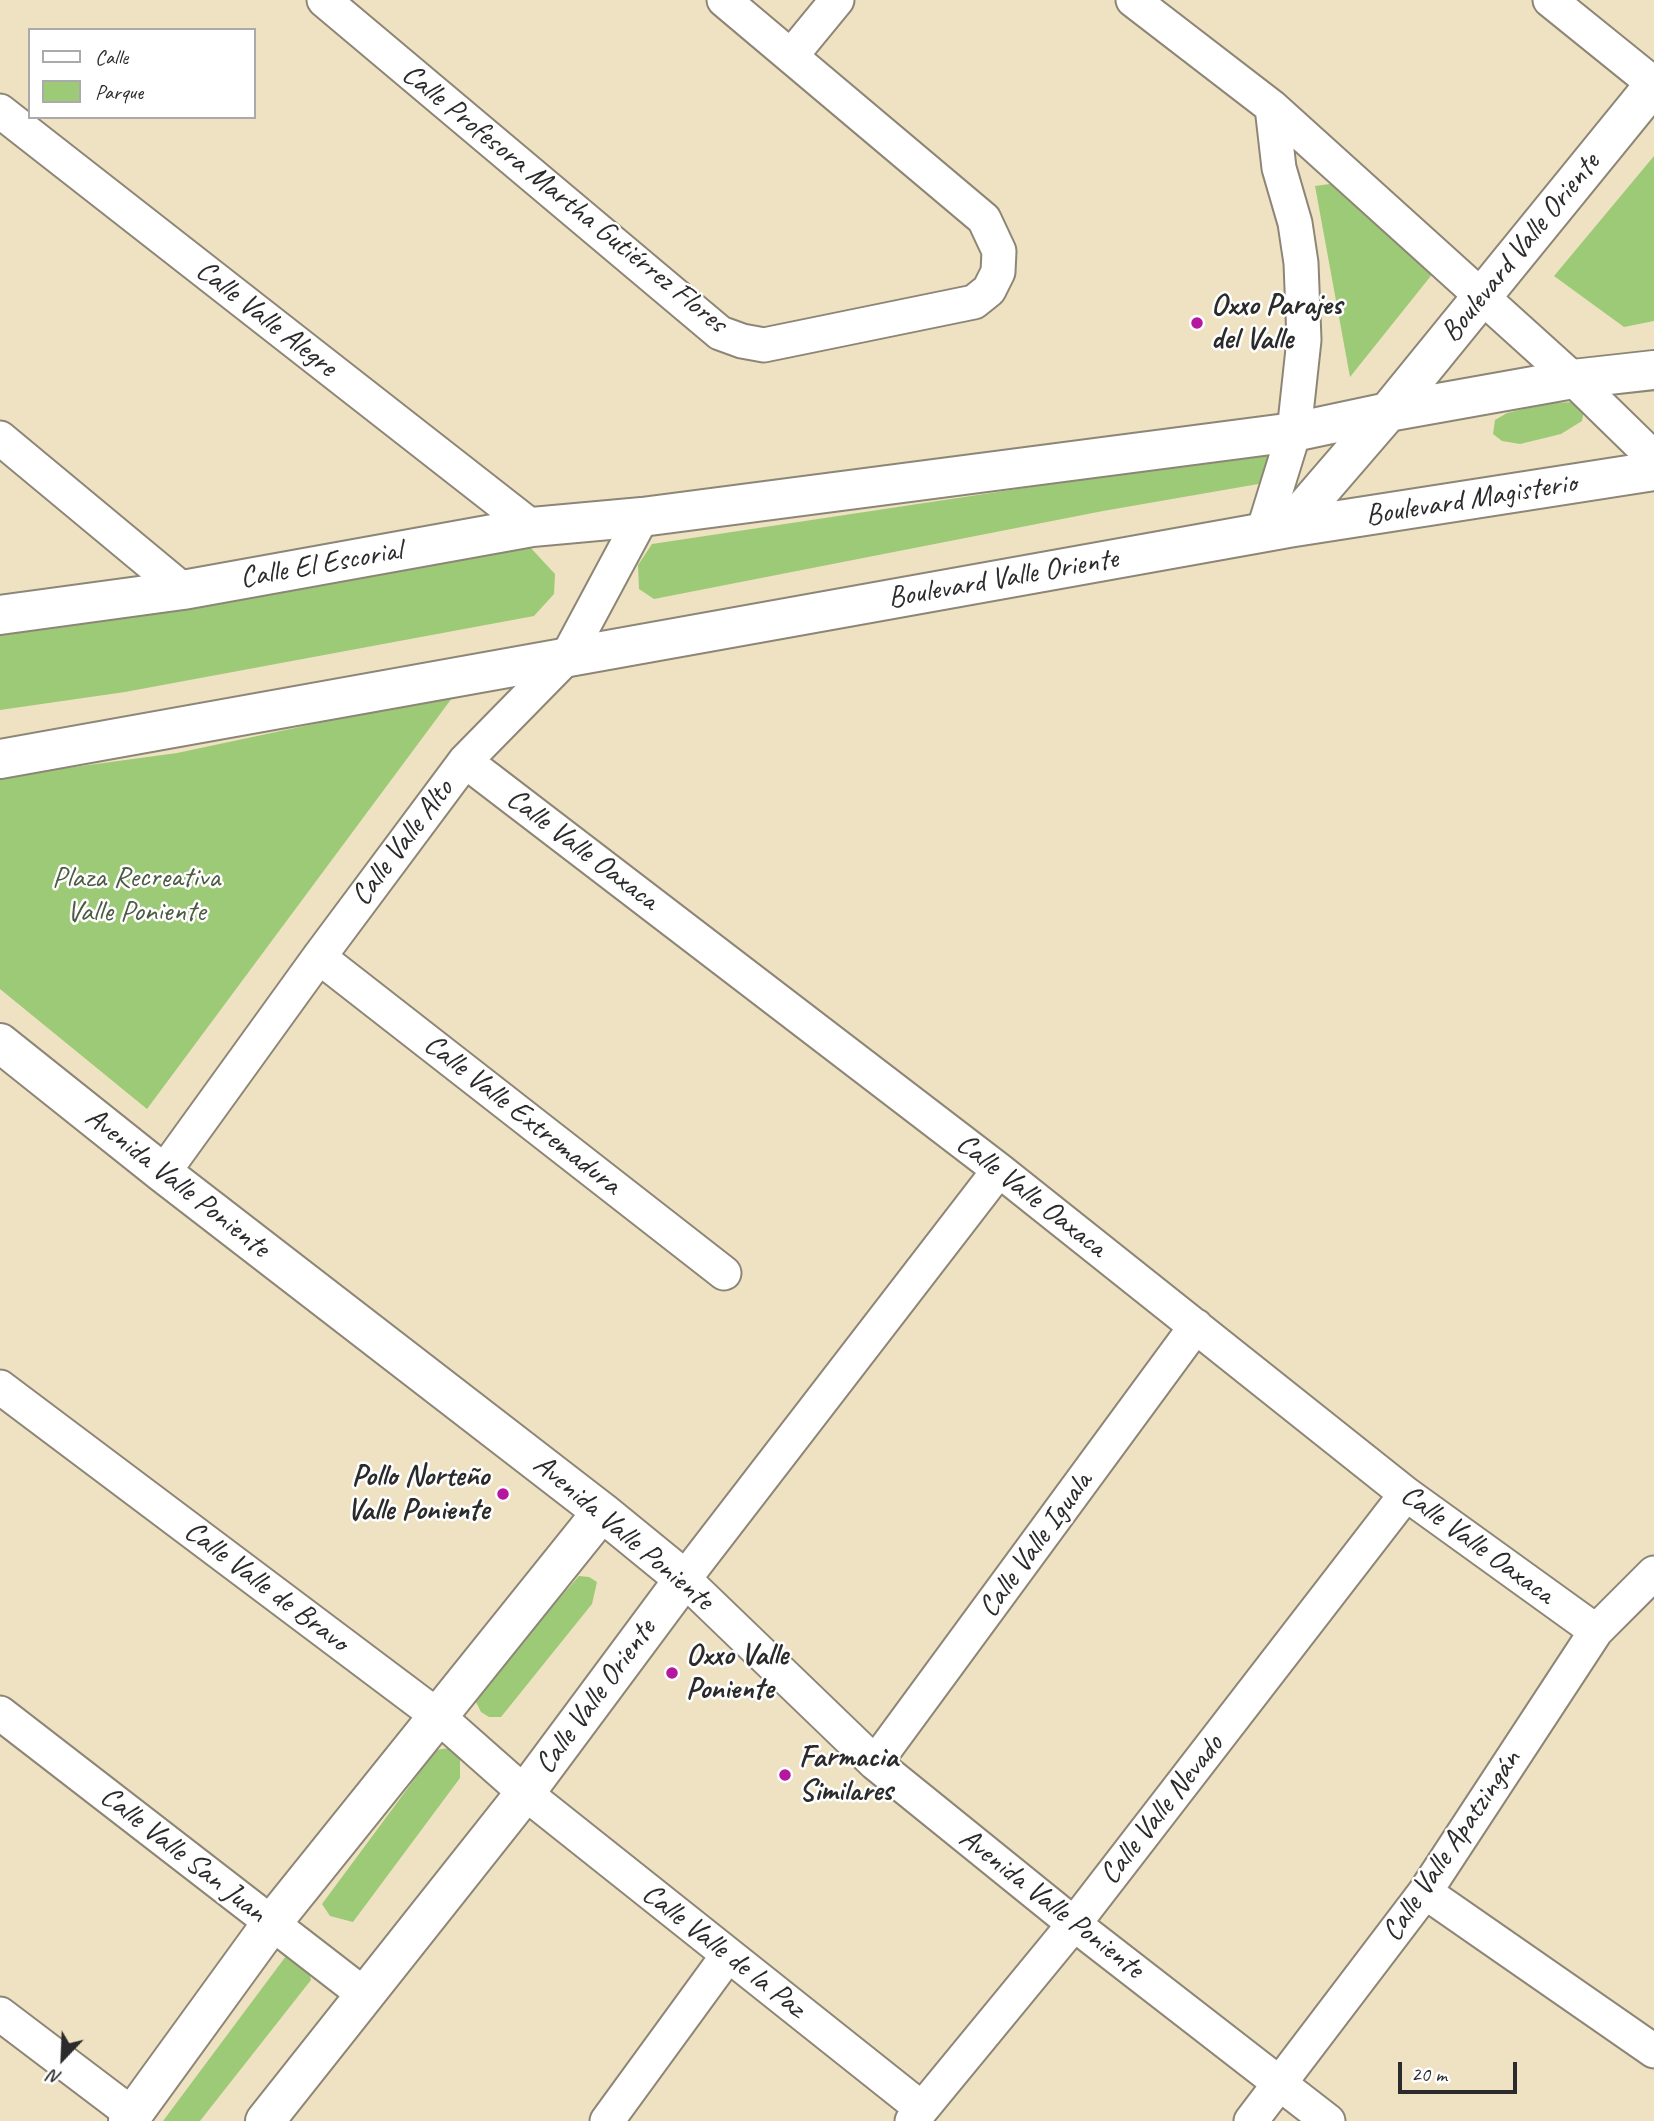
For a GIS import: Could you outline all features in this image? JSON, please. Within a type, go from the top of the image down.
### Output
[{"type":"street","name":"Calle Profesora Martha Gutiérrez Flores","points":[[324,0],[720,333],[764,345],[974,302],[989,290],[998,272],[999,251],[984,219],[724,0]]},
{"type":"street","points":[[791,56],[837,0]]},
{"type":"street","points":[[1133,0],[1272,107],[1482,295],[1654,458]]},
{"type":"street","points":[[1550,0],[1654,84]]},
{"type":"street","name":"Boulevard Valle Oriente","points":[[567,657],[1275,530],[1388,412],[1654,84]]},
{"type":"street","points":[[1272,107],[1279,168],[1295,223],[1301,263],[1304,340],[1294,432],[1275,530]]},
{"type":"street","name":"Calle Valle Alegre","points":[[0,111],[532,527]]},
{"type":"street","points":[[642,517],[1294,432],[1388,412],[1573,379],[1654,370]]},
{"type":"street","points":[[0,438],[183,590]]},
{"type":"street","name":"Boulevard Magisterio","points":[[1275,530],[1654,471]]},
{"type":"street","name":"Calle El Escorial","points":[[0,615],[183,590],[532,527],[642,517]]},
{"type":"street","name":"Calle Valle Alto","points":[[163,1173],[465,761],[567,657],[642,517]]},
{"type":"street","points":[[0,760],[567,657]]},
{"type":"street","name":"Calle Valle Oaxaca","points":[[465,761],[999,1170],[1406,1494],[1596,1631]]},
{"type":"street","name":"Calle Valle Extremadura","points":[[319,957],[724,1273]]},
{"type":"street","name":"Avenida Valle Poniente","points":[[0,1043],[163,1173],[603,1512],[684,1579],[875,1763],[1074,1924],[1280,2081],[1328,2121]]},
{"type":"street","name":"Calle Valle Oriente","points":[[265,2121],[525,1793],[684,1579],[999,1170]]},
{"type":"street","name":"Calle Valle Iguala","points":[[875,1763],[1196,1326]]},
{"type":"street","name":"Calle Valle de Bravo","points":[[0,1387],[439,1717],[525,1793]]},
{"type":"street","name":"Calle Valle Nevado","points":[[916,2114],[1074,1924],[1406,1494]]},
{"type":"street","points":[[0,2014],[130,2118],[271,1924],[603,1512]]},
{"type":"street","name":"Calle Valle Apatzingán","points":[[1251,2121],[1425,1892],[1596,1631],[1654,1573]]},
{"type":"street","name":"Calle Valle San Juan","points":[[0,1713],[366,1996]]},
{"type":"street","name":"Calle Valle de la Paz","points":[[525,1793],[728,1955],[916,2114]]},
{"type":"street","points":[[1425,1892],[1652,2046]]},
{"type":"street","points":[[607,2121],[728,1955]]},
{"type":"green space","points":[[1654,156],[1654,321],[1624,327],[1554,276]]},
{"type":"green space","points":[[1330,184],[1434,272],[1350,377],[1315,186]]},
{"type":"green space","points":[[1575,402],[1584,410],[1582,421],[1561,434],[1520,444],[1502,441],[1493,434],[1495,420],[1507,413],[1549,403]]},
{"type":"green space","points":[[1265,448],[1275,460],[1270,482],[1103,511],[654,599],[639,589],[638,565],[652,544],[1097,477]]},
{"type":"green space","points":[[529,546],[555,574],[554,594],[534,616],[125,692],[0,710],[0,624]]},
{"type":"green space","name":"Plaza Recreativa Valle Poniente","points":[[455,694],[147,1109],[0,989],[0,777],[177,753]]},
{"type":"green space","points":[[579,1576],[589,1577],[597,1582],[592,1604],[501,1717],[489,1717],[481,1712],[475,1700],[501,1664]]},
{"type":"green space","points":[[449,1748],[460,1752],[460,1778],[353,1922],[330,1916],[322,1904],[436,1750]]},
{"type":"green space","points":[[286,1956],[299,1958],[307,1965],[311,1980],[200,2121],[163,2121]]},
{"type":"place","name":"Oxxo Parajes del Valle","points":[[1197,323]]},
{"type":"place","name":"Pollo Norteño Valle Poniente","points":[[503,1494]]},
{"type":"place","name":"Oxxo Valle Poniente","points":[[672,1673]]},
{"type":"place","name":"Farmacia Similares","points":[[785,1775]]}]
